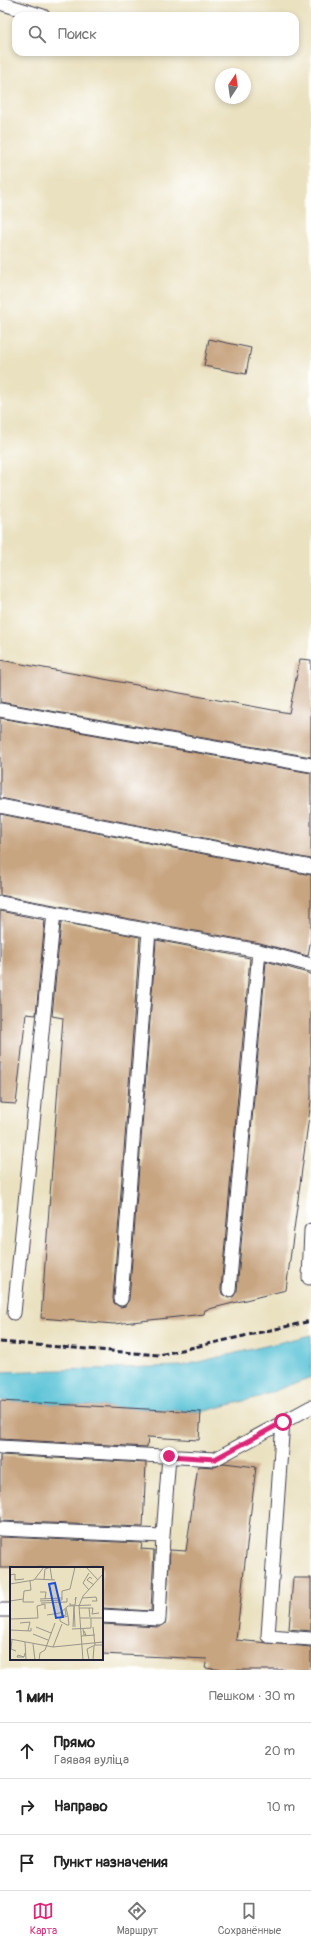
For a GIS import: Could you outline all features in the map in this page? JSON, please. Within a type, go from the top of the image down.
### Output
[{"type":"lane","points":[[0,3],[30,12]]},
{"type":"lane","points":[[0,710],[311,765]]},
{"type":"lane","points":[[0,806],[311,867]]},
{"type":"lane","points":[[0,903],[259,951],[311,965]]},
{"type":"lane","points":[[14,1313],[54,913]]},
{"type":"lane","points":[[121,1299],[149,930]]},
{"type":"lane","points":[[229,1290],[259,951]]},
{"type":"lane","points":[[309,1278],[311,1230]]},
{"type":"lane","points":[[0,1447],[215,1459],[311,1407]]},
{"type":"lane","points":[[283,1422],[268,1636],[311,1639]]},
{"type":"lane","points":[[103,1616],[159,1619],[169,1456]]},
{"type":"lane","points":[[0,1529],[163,1536]]},
{"type":"water","points":[[311,1335],[311,1377],[259,1397],[201,1412],[0,1401],[0,1372],[182,1366]]},
{"type":"building","points":[[209,339],[251,348],[246,374],[204,366]]},
{"type":"building","points":[[300,659],[311,660],[311,757],[0,702],[0,660],[289,713]]},
{"type":"building","points":[[0,718],[311,773],[311,859],[0,798]]},
{"type":"building","points":[[0,814],[311,875],[311,938],[308,956],[260,943],[0,895]]},
{"type":"building","points":[[0,911],[45,920],[36,1015],[26,1014],[16,1104],[0,1103]]},
{"type":"building","points":[[61,922],[140,937],[113,1298],[114,1303],[120,1307],[125,1306],[129,1300],[156,940],[250,958],[221,1289],[222,1294],[228,1298],[233,1297],[237,1291],[266,961],[311,974],[311,1101],[286,1290],[205,1310],[204,1314],[114,1324],[41,1318],[63,1018],[52,1016]]},
{"type":"building","points":[[0,1401],[201,1412],[199,1440],[148,1437],[147,1447],[0,1439]]},
{"type":"building","points":[[0,1455],[146,1463],[143,1527],[0,1521]]},
{"type":"building","points":[[224,1463],[256,1467],[236,1640],[311,1647],[311,1670],[225,1670],[205,1668],[207,1659],[103,1654],[103,1624],[159,1627],[165,1624],[170,1550],[186,1551],[198,1466],[215,1467]]},
{"type":"building","points":[[0,1537],[142,1543],[141,1549],[154,1550],[151,1611],[103,1608],[103,1567],[0,1568]]},
{"type":"building","points":[[293,1578],[311,1578],[311,1631],[289,1629]]},
{"type":"railway","points":[[0,1342],[159,1355],[311,1321]]},
{"type":"route","points":[[169,1456],[215,1459],[283,1422]]}]
